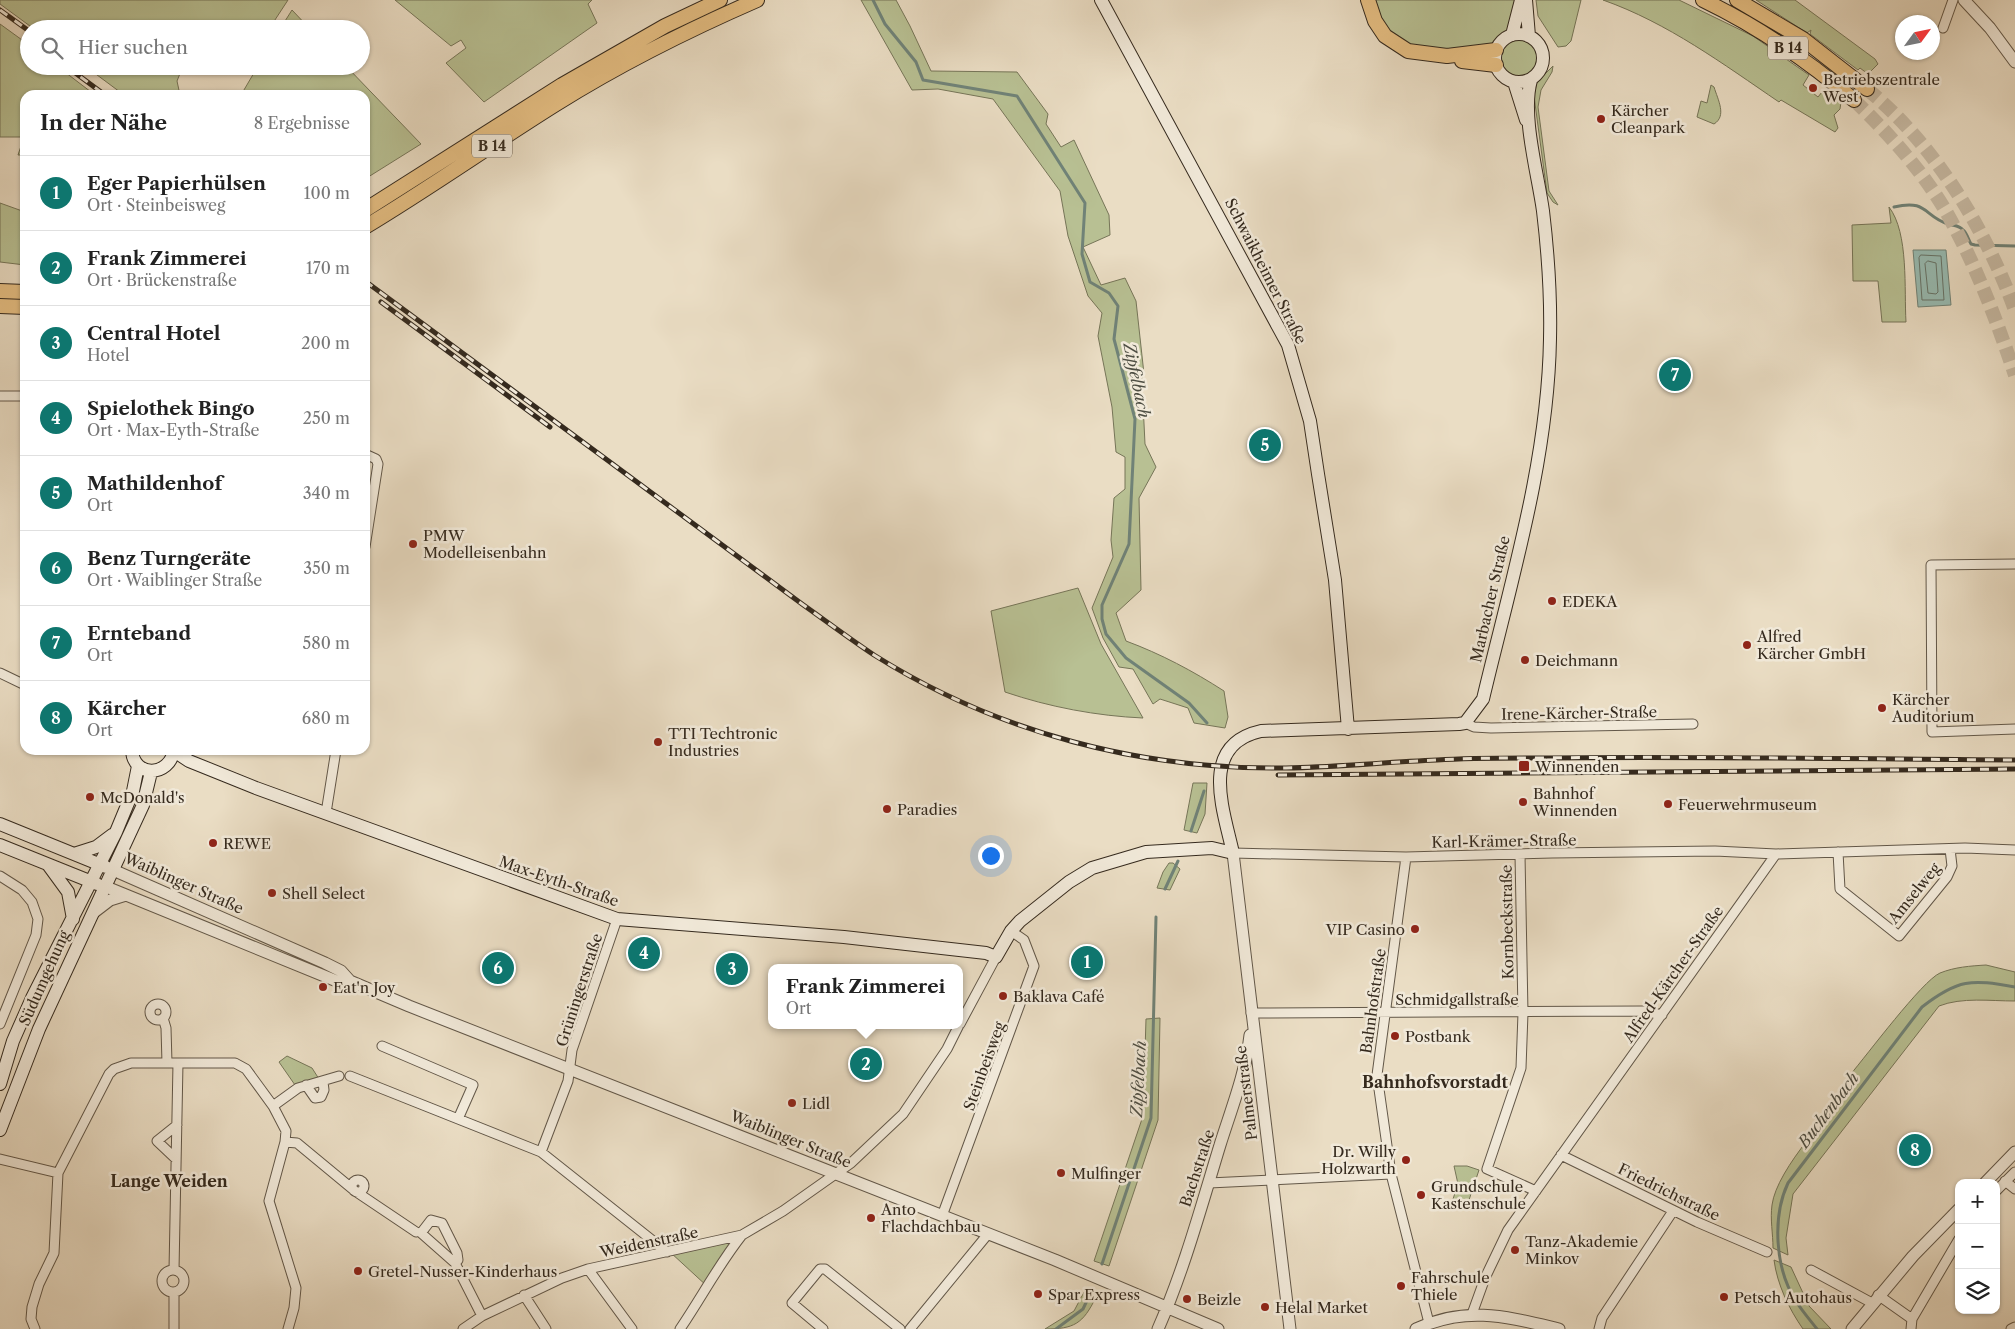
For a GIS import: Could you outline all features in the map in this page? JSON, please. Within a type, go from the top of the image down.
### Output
[{"type":"highway","name":"B 14","points":[[370,224],[556,104],[666,26],[720,0]]},
{"type":"highway","name":"B 14","points":[[370,207],[517,113],[617,60],[758,0]]},
{"type":"highway","points":[[1368,0],[1375,21],[1393,43],[1408,51],[1447,56],[1496,50]]},
{"type":"highway","name":"B 14","points":[[1703,0],[1749,23],[1782,44],[1854,100]]},
{"type":"highway","name":"B 14","points":[[1738,0],[1803,39],[1867,89]]},
{"type":"highway","points":[[1447,56],[1455,60],[1496,65]]},
{"type":"highway","points":[[0,291],[20,292]]},
{"type":"highway","points":[[0,306],[20,307]]},
{"type":"main road","name":"Schwaikheimer Straße","points":[[1101,0],[1288,345],[1310,421],[1334,580],[1348,729]]},
{"type":"main road","points":[[1512,35],[1520,0]]},
{"type":"main road","points":[[1526,0],[1529,36]]},
{"type":"main road","points":[[1512,35],[1529,36],[1539,44],[1544,57],[1541,70],[1531,80],[1514,82],[1505,78],[1496,65],[1496,50],[1504,39],[1512,35]]},
{"type":"main road","name":"Marbacher Straße","points":[[1465,723],[1483,699],[1536,472],[1543,430],[1550,339],[1543,211],[1530,129],[1528,89],[1531,80]]},
{"type":"main road","name":"Marbacher Straße","points":[[1514,82],[1530,129]]},
{"type":"main road","points":[[996,957],[1011,931],[1068,882],[1092,868],[1116,859],[1146,852],[1172,849],[1217,848],[1233,853],[1220,776],[1222,759],[1232,744],[1247,734],[1261,731],[1453,725],[1465,723]]},
{"type":"main road","points":[[133,755],[138,766],[151,772],[189,761]]},
{"type":"main road","points":[[165,768],[171,762],[173,755]]},
{"type":"main road","name":"Max-Eyth-Straße","points":[[181,755],[189,761],[326,814],[586,910],[617,919],[892,941],[996,957]]},
{"type":"main road","name":"Südumgehung","points":[[0,1084],[13,1041],[116,832],[133,791],[138,766]]},
{"type":"main road","name":"Südumgehung","points":[[0,1130],[37,1035],[90,916],[143,806],[151,772]]},
{"type":"main road","name":"Waiblinger Straße","points":[[0,824],[113,870]]},
{"type":"main road","points":[[74,854],[96,847],[116,832]]},
{"type":"main road","name":"Waiblinger Straße","points":[[0,845],[104,886]]},
{"type":"main road","points":[[46,862],[68,892],[73,919]]},
{"type":"street","points":[[1943,28],[1953,0]]},
{"type":"street","points":[[1964,0],[2015,57]]},
{"type":"street","points":[[1997,37],[2015,62]]},
{"type":"street","points":[[0,396],[20,396]]},
{"type":"street","points":[[370,456],[376,459],[378,464],[370,489]]},
{"type":"street","points":[[2015,564],[1931,565],[1932,732],[2015,729]]},
{"type":"street","points":[[0,673],[20,683]]},
{"type":"street","name":"Irene-Kärcher-Straße","points":[[1465,723],[1491,728],[1694,724]]},
{"type":"street","points":[[326,814],[335,755]]},
{"type":"street","points":[[1776,854],[1950,849],[2015,850]]},
{"type":"street","name":"Amselweg","points":[[1838,852],[1840,889],[1899,936],[1947,877],[1952,866],[1950,849]]},
{"type":"street","name":"Karl-Krämer-Straße","points":[[1233,853],[1406,857],[1705,852],[1776,854]]},
{"type":"street","name":"Palmerstraße","points":[[1233,853],[1290,1329]]},
{"type":"street","name":"Alfred-Kärcher-Straße","points":[[1472,1314],[1485,1278],[1508,1230],[1776,854]]},
{"type":"street","name":"Kornbeckstraße","points":[[1520,855],[1523,1049],[1517,1084],[1490,1171],[1536,1191]]},
{"type":"street","name":"Bahnhofstraße","points":[[1406,857],[1377,1075],[1391,1174],[1429,1323]]},
{"type":"street","name":"Waiblinger Straße","points":[[113,870],[325,963],[341,971],[350,981],[988,1234],[1218,1329]]},
{"type":"street","points":[[0,876],[22,890],[32,902],[38,919],[36,935],[0,1024]]},
{"type":"street","name":"Waiblinger Straße","points":[[104,886],[339,982],[350,981]]},
{"type":"street","points":[[90,916],[110,900],[126,895]]},
{"type":"street","name":"Grüningerstraße","points":[[541,1152],[568,1081],[572,1050],[617,919]]},
{"type":"street","name":"Steinbeisweg","points":[[942,1216],[1034,966],[1024,940],[1011,931]]},
{"type":"street","name":"Weidenstraße","points":[[963,1018],[996,957]]},
{"type":"street","name":"Schmidgallstraße","points":[[1251,1013],[1643,1011],[1662,1015]]},
{"type":"street","name":"Bachstraße","points":[[1158,1329],[1208,1183],[1246,1058],[1251,1013]]},
{"type":"street","points":[[163,1018],[166,1028],[167,1063]]},
{"type":"street","name":"Weidenstraße","points":[[463,1329],[482,1316],[524,1295],[588,1269],[742,1235],[836,1175],[903,1114],[946,1049],[957,1029]]},
{"type":"street","points":[[382,1046],[473,1085],[458,1119]]},
{"type":"street","points":[[35,1329],[31,1319],[32,1307],[39,1284],[54,1253],[58,1173],[109,1074],[114,1069],[130,1063],[235,1063],[246,1069],[273,1106],[286,1131],[285,1142],[268,1201],[296,1288],[294,1308],[288,1329]]},
{"type":"street","points":[[174,1270],[178,1063]]},
{"type":"street","points":[[273,1106],[298,1088],[339,1076]]},
{"type":"street","points":[[350,1076],[541,1152],[667,1252]]},
{"type":"street","points":[[306,1085],[315,1098],[321,1097],[324,1090],[323,1082]]},
{"type":"street","points":[[176,1159],[157,1141],[177,1125]]},
{"type":"street","points":[[285,1142],[297,1143],[355,1191],[416,1232]]},
{"type":"street","points":[[1989,1179],[2015,1152]]},
{"type":"street","name":"Friedrichstraße","points":[[1561,1155],[1674,1211],[1767,1252]]},
{"type":"street","points":[[0,1159],[58,1173]]},
{"type":"street","points":[[2000,1187],[2015,1172]]},
{"type":"street","points":[[1208,1183],[1271,1182],[1391,1174]]},
{"type":"street","points":[[2005,1181],[2015,1189]]},
{"type":"street","points":[[1599,1329],[1602,1318],[1674,1211]]},
{"type":"street","points":[[1852,1329],[1875,1299],[1955,1214]]},
{"type":"street","points":[[455,1263],[458,1260],[457,1253],[442,1223],[431,1220],[421,1233],[455,1263],[482,1316]]},
{"type":"street","points":[[910,1329],[988,1234]]},
{"type":"street","points":[[680,1329],[712,1282],[722,1260],[742,1235]]},
{"type":"street","points":[[1911,1329],[1912,1319],[1955,1247]]},
{"type":"street","points":[[588,1269],[632,1329]]},
{"type":"street","points":[[823,1329],[792,1303],[820,1269],[825,1269],[900,1329]]},
{"type":"street","points":[[174,1270],[182,1273],[184,1280],[183,1287],[174,1292],[166,1290],[162,1280],[165,1273],[174,1270]]},
{"type":"street","points":[[1811,1270],[1875,1299],[1912,1319]]},
{"type":"street","points":[[174,1292],[174,1329]]},
{"type":"street","points":[[524,1295],[546,1329]]},
{"type":"street","points":[[1416,1329],[1456,1315],[1472,1314],[1505,1317],[1559,1329]]},
{"type":"street","points":[[2010,1329],[2015,1327]]},
{"type":"green space","points":[[0,0],[288,0],[275,20],[22,20],[0,4]]},
{"type":"green space","points":[[395,0],[592,0],[588,4],[597,23],[484,102],[446,63],[466,48],[461,40],[451,46]]},
{"type":"green space","points":[[861,0],[896,0],[931,71],[1017,72],[1048,114],[1046,124],[1061,147],[1074,140],[1109,215],[1110,235],[1083,247],[1101,285],[1125,278],[1136,301],[1144,374],[1134,396],[1143,403],[1145,444],[1156,467],[1139,498],[1141,590],[1116,613],[1126,641],[1176,663],[1224,691],[1228,717],[1225,728],[1194,723],[1188,708],[1160,699],[1153,704],[1133,669],[1119,667],[1103,638],[1092,608],[1113,557],[1111,540],[1114,498],[1125,489],[1125,457],[1116,452],[1112,407],[1098,336],[1102,313],[1088,296],[1068,236],[1060,191],[993,99],[938,89],[912,90]]},
{"type":"green space","points":[[1375,0],[1516,0],[1507,31],[1491,45],[1434,50],[1409,45],[1391,33],[1382,21]]},
{"type":"green space","points":[[1536,0],[1581,0],[1571,41],[1566,46],[1558,47],[1538,16]]},
{"type":"green space","points":[[1603,0],[1679,0],[1753,36],[1809,75],[1803,85],[1818,97],[1822,92],[1841,102],[1840,109],[1834,115],[1838,128],[1835,132],[1781,100],[1779,102],[1672,32],[1627,9]]},
{"type":"green space","points":[[1756,0],[1795,0],[1875,59],[1878,64],[1868,74],[1860,68],[1858,70],[1810,34],[1811,30],[1807,33]]},
{"type":"green space","points":[[292,10],[301,20],[286,20]]},
{"type":"green space","points":[[0,24],[20,38],[20,75],[69,75],[88,90],[20,90],[20,137],[0,137]]},
{"type":"green space","points":[[1519,39],[1533,44],[1538,58],[1533,72],[1519,77],[1505,72],[1500,58],[1505,44]]},
{"type":"green space","points":[[1553,66],[1552,72],[1541,90],[1538,107],[1549,191],[1558,205],[1553,202],[1547,193],[1534,96],[1537,82]]},
{"type":"green space","points":[[97,75],[179,75],[177,81],[179,90],[117,90]]},
{"type":"green space","points":[[253,75],[355,75],[369,90],[244,90]]},
{"type":"green space","points":[[1711,85],[1714,87],[1721,112],[1718,121],[1714,124],[1697,117],[1701,101],[1707,103]]},
{"type":"green space","points":[[370,91],[421,144],[370,176]]},
{"type":"green space","points":[[0,203],[20,210],[20,264],[0,262]]},
{"type":"green space","points":[[1889,207],[1900,231],[1903,246],[1906,322],[1882,322],[1878,281],[1853,281],[1852,225],[1891,223]]},
{"type":"green space","points":[[1078,588],[1101,644],[1143,718],[1073,710],[1005,692],[991,611]]},
{"type":"green space","points":[[1193,783],[1207,783],[1205,814],[1197,833],[1184,830]]},
{"type":"green space","points":[[1169,863],[1173,863],[1180,869],[1170,890],[1157,888],[1163,872]]},
{"type":"green space","points":[[1986,965],[2015,972],[2015,1001],[1967,1000],[1939,1006],[1793,1194],[1786,1238],[1788,1255],[1773,1248],[1771,1210],[1776,1190],[1795,1157],[1821,1123],[1858,1081],[1850,1075],[1908,1004],[1932,979],[1940,973],[1951,969]]},
{"type":"green space","points":[[1160,1018],[1158,1120],[1109,1266],[1094,1261],[1143,1116],[1146,1019]]},
{"type":"green space","points":[[287,1056],[312,1068],[319,1079],[295,1085],[279,1062]]},
{"type":"green space","points":[[1454,1166],[1467,1166],[1479,1170],[1467,1206],[1452,1202],[1458,1184]]},
{"type":"green space","points":[[742,1235],[708,1287],[670,1252]]},
{"type":"green space","points":[[1774,1260],[1791,1267],[1809,1306],[1831,1329],[1803,1329],[1784,1296]]},
{"type":"green space","points":[[1084,1292],[1096,1297],[1082,1319],[1063,1328],[1045,1329],[1074,1311]]},
{"type":"water","points":[[1913,250],[1946,250],[1951,305],[1918,307]]},
{"type":"waterway","name":"Zipfelbach","points":[[873,0],[885,24],[916,62],[923,80],[1017,96],[1085,203],[1082,254],[1090,282],[1109,293],[1118,306],[1114,339],[1135,419],[1129,544],[1102,605],[1102,619],[1106,634],[1126,658],[1189,703],[1207,723]]},
{"type":"waterway","points":[[1894,207],[1905,205],[1919,207],[1940,221],[1961,228],[1966,233],[1971,244],[2015,246]]},
{"type":"waterway","name":"Zipfelbach","points":[[1191,831],[1204,791]]},
{"type":"waterway","name":"Zipfelbach","points":[[1165,889],[1178,861]]},
{"type":"waterway","name":"Zipfelbach","points":[[1102,1264],[1151,1118],[1156,917]]},
{"type":"waterway","name":"Buchenbach","points":[[1817,1329],[1798,1305],[1789,1288],[1780,1259],[1778,1227],[1783,1197],[1788,1183],[1922,1007],[1956,986],[1976,982],[2015,987]]},
{"type":"waterway","name":"Zipfelbach","points":[[1056,1329],[1083,1309],[1090,1294]]},
{"type":"tunnel","points":[[1867,89],[1892,111],[1915,136],[1955,190],[1989,249],[2015,310]]},
{"type":"tunnel","points":[[1854,100],[1902,151],[1935,193],[1944,208],[1984,290],[2015,375]]},
{"type":"railway","points":[[0,10],[20,24]]},
{"type":"railway","points":[[78,75],[98,90]]},
{"type":"railway","points":[[370,285],[802,604],[874,655],[921,682],[970,706],[1021,726],[1072,741],[1125,754],[1178,762],[1232,767],[1324,767],[1449,759],[1500,758],[1717,757],[2015,760]]},
{"type":"railway","points":[[381,302],[550,427]]},
{"type":"railway","points":[[1278,775],[2015,769]]},
{"type":"place","name":"Betriebszentrale West","points":[[1813,88]]},
{"type":"place","name":"Kärcher Cleanpark","points":[[1601,119]]},
{"type":"place","name":"Ernteband","points":[[1675,375]]},
{"type":"place","name":"Mathildenhof","points":[[1265,445]]},
{"type":"place","name":"PMW Modelleisenbahn","points":[[413,544]]},
{"type":"place","name":"EDEKA","points":[[1552,601]]},
{"type":"place","name":"Alfred Kärcher GmbH","points":[[1747,645]]},
{"type":"place","name":"Deichmann","points":[[1525,660]]},
{"type":"place","name":"Kärcher Auditorium","points":[[1882,708]]},
{"type":"place","name":"TTI Techtronic Industries","points":[[658,742]]},
{"type":"place","name":"Winnenden","points":[[1524,766]]},
{"type":"place","name":"McDonald's","points":[[90,797]]},
{"type":"place","name":"Bahnhof Winnenden","points":[[1523,802]]},
{"type":"place","name":"Feuerwehrmuseum","points":[[1668,804]]},
{"type":"place","name":"Paradies","points":[[887,809]]},
{"type":"place","name":"REWE","points":[[213,843]]},
{"type":"place","name":"Shell Select","points":[[272,893]]},
{"type":"place","name":"VIP Casino","points":[[1415,929]]},
{"type":"place","name":"Spielothek Bingo","points":[[644,953]]},
{"type":"place","name":"Eger Papierhülsen","points":[[1087,962]]},
{"type":"place","name":"Benz Turngeräte","points":[[498,968]]},
{"type":"place","name":"Central Hotel","points":[[732,969]]},
{"type":"place","name":"Eat'n Joy","points":[[323,987]]},
{"type":"place","name":"Baklava Café","points":[[1003,996]]},
{"type":"place","name":"Postbank","points":[[1395,1036]]},
{"type":"place","name":"Frank Zimmerei","points":[[866,1064]]},
{"type":"place","name":"Lidl","points":[[792,1103]]},
{"type":"place","name":"Kärcher","points":[[1915,1150]]},
{"type":"place","name":"Dr. Willy Holzwarth","points":[[1406,1160]]},
{"type":"place","name":"Mulfinger","points":[[1061,1173]]},
{"type":"place","name":"Grundschule Kastenschule","points":[[1421,1195]]},
{"type":"place","name":"Anto Flachdachbau","points":[[871,1218]]},
{"type":"place","name":"Tanz-Akademie Minkov","points":[[1515,1250]]},
{"type":"place","name":"Gretel-Nusser-Kinderhaus","points":[[358,1271]]},
{"type":"place","name":"Fahrschule Thiele","points":[[1401,1286]]},
{"type":"place","name":"Spar Express","points":[[1038,1294]]},
{"type":"place","name":"Petsch Autohaus","points":[[1724,1297]]},
{"type":"place","name":"Beizle","points":[[1187,1299]]},
{"type":"place","name":"Helal Market","points":[[1265,1307]]},
{"type":"district","name":"Bahnhofsvorstadt","points":[[1435,1082]]},
{"type":"district","name":"Lange Weiden","points":[[169,1181]]}]
